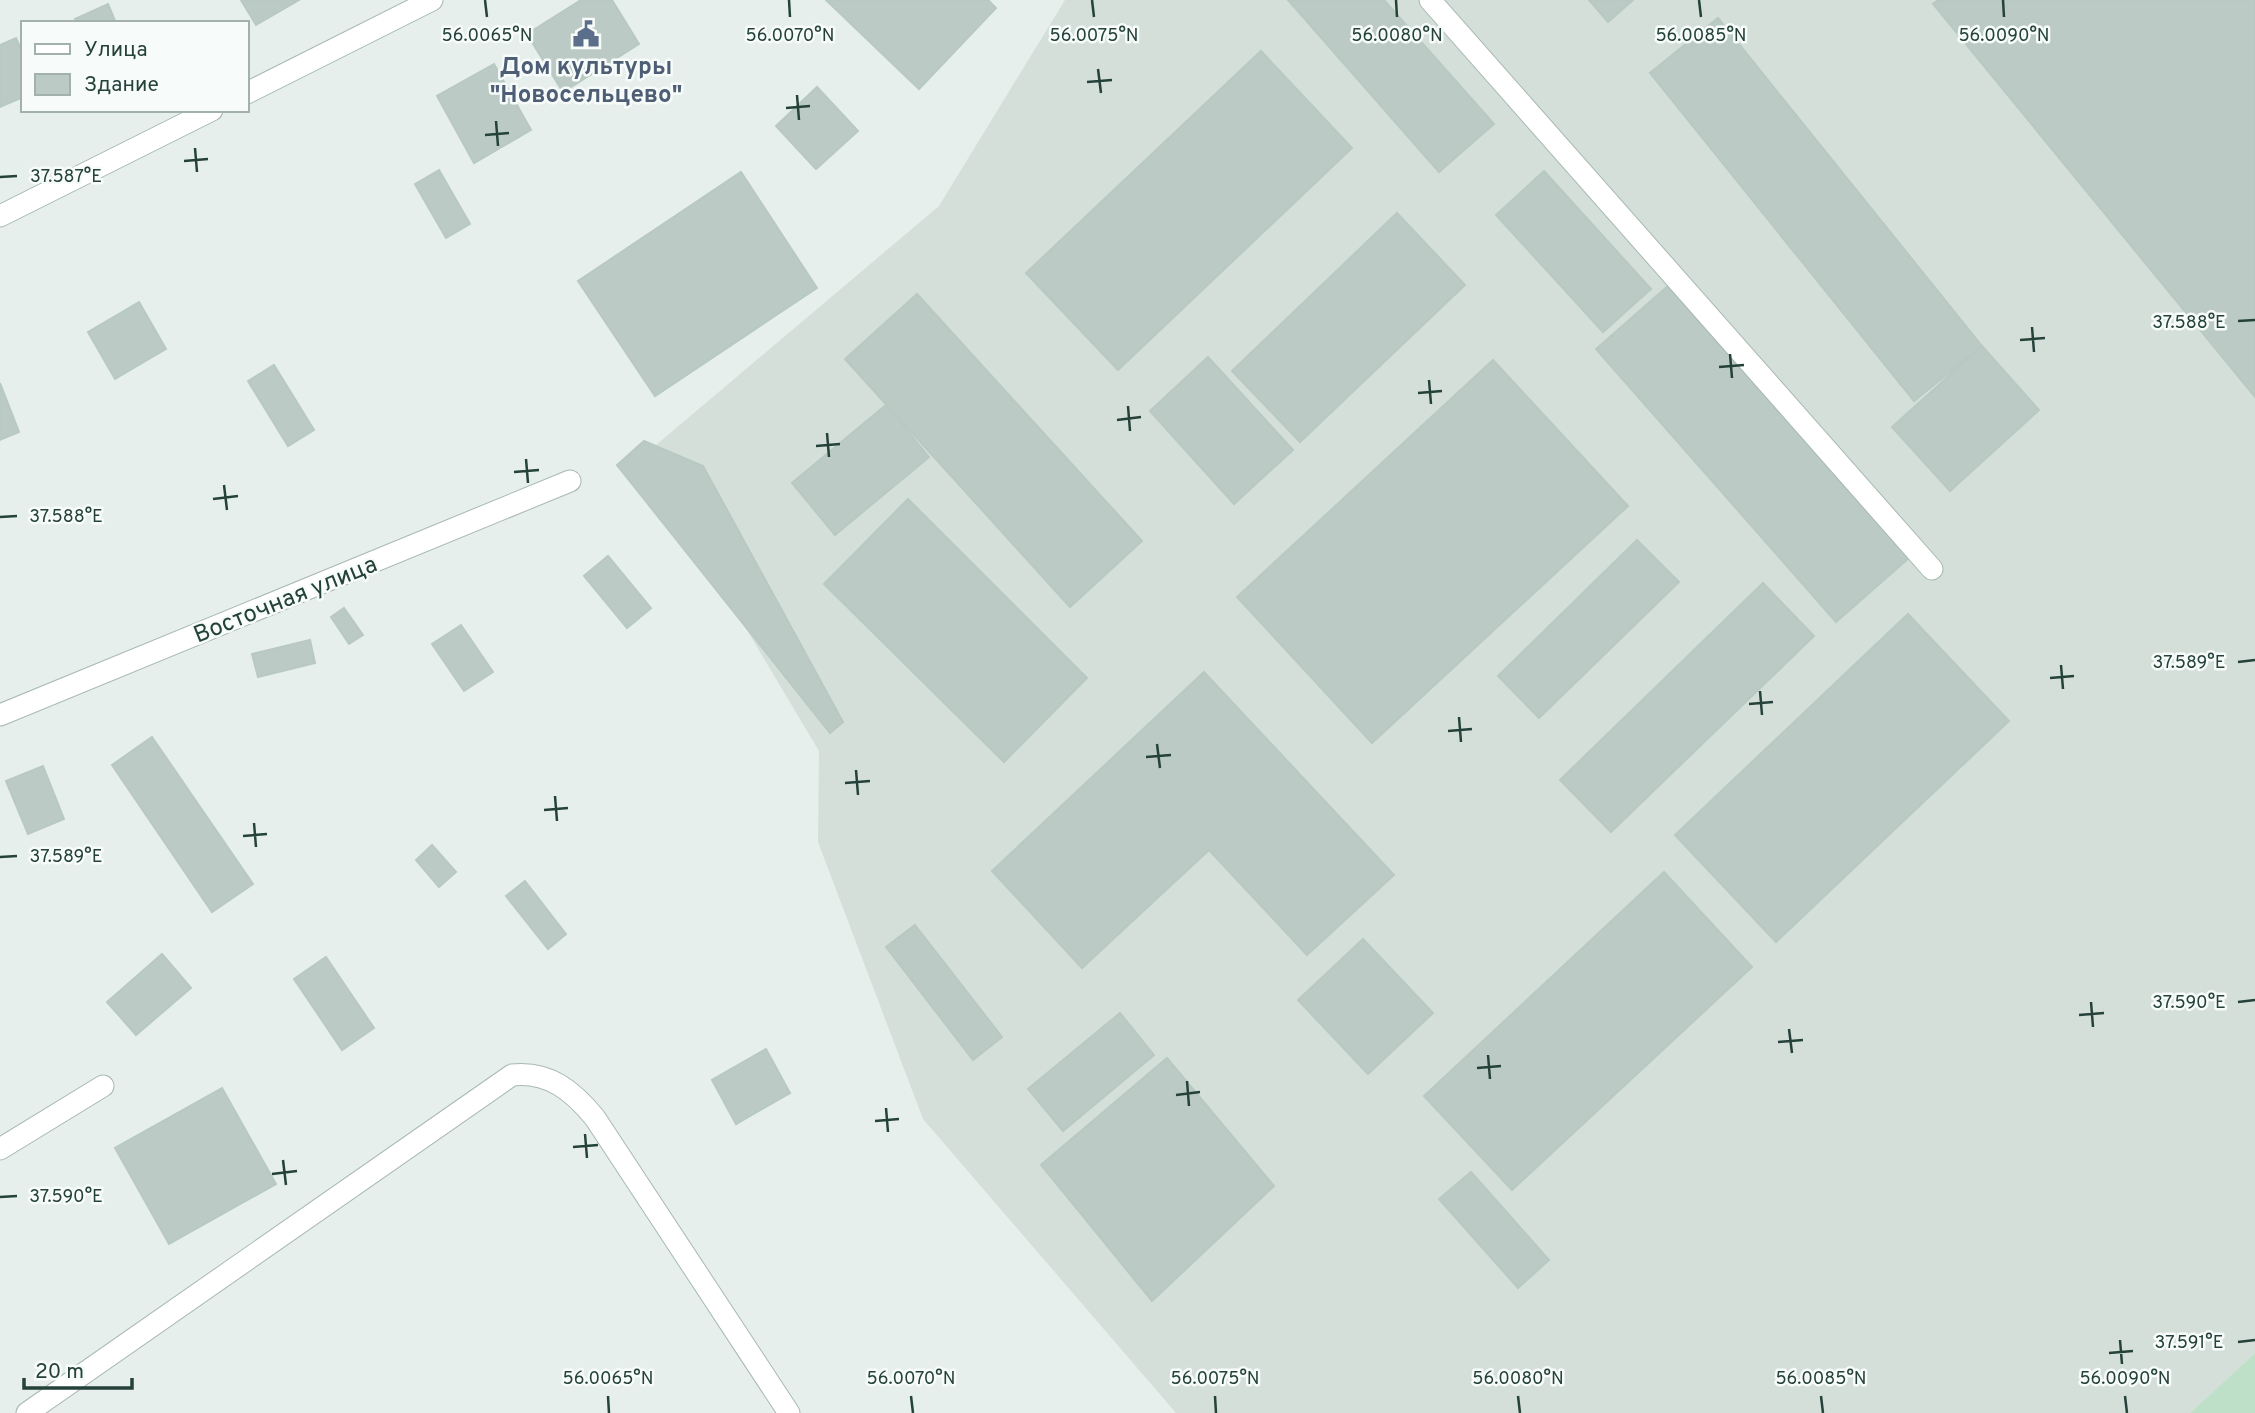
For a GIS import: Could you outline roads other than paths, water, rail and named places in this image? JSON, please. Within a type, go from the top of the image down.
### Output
[{"type":"street","points":[[248,92],[432,0]]},
{"type":"street","points":[[1430,0],[1932,569]]},
{"type":"street","points":[[0,216],[208,112]]},
{"type":"street","name":"Восточная улица","points":[[0,715],[570,481]]},
{"type":"street","points":[[27,1413],[512,1075],[527,1073],[543,1076],[561,1085],[579,1098],[595,1118],[789,1413]]},
{"type":"street","points":[[0,1149],[103,1086]]},
{"type":"place","name":"Дом культуры \"Новосельцево\"","points":[[586,34]]}]
